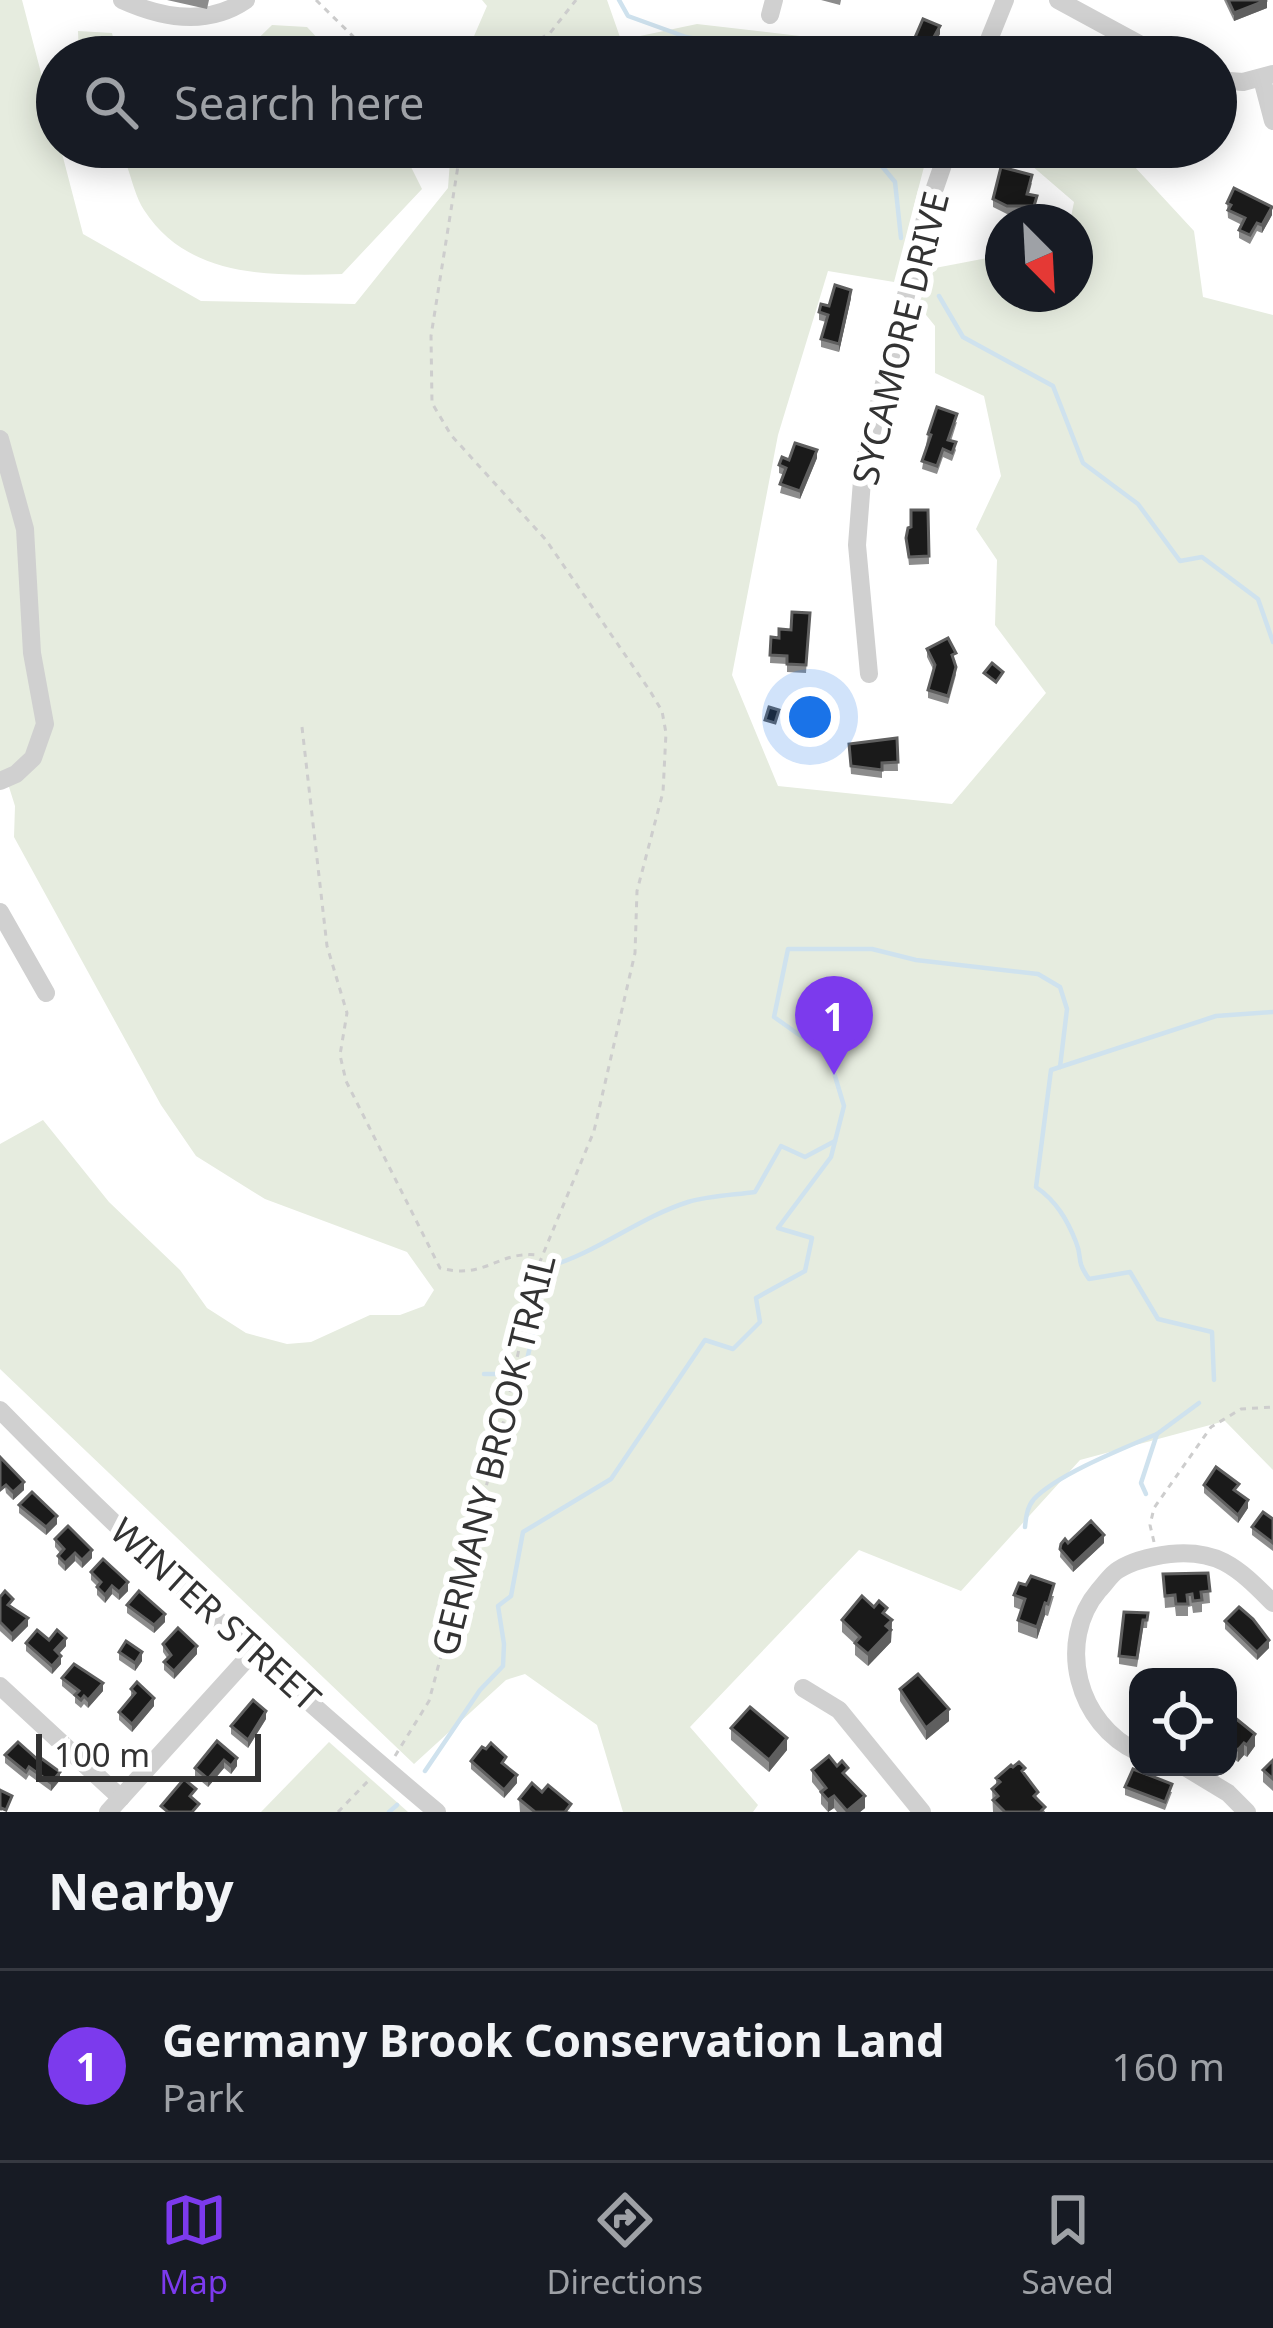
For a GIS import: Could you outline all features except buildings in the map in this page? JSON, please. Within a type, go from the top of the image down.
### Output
[{"type":"street","points":[[122,0],[202,18],[220,15],[246,0]]},
{"type":"street","points":[[990,36],[1005,0]]},
{"type":"street","points":[[1058,0],[1124,36]]},
{"type":"street","points":[[1237,78],[1268,76],[1273,121]]},
{"type":"street","name":"SYCAMORE DRIVE","points":[[869,674],[857,545],[863,468],[942,168]]},
{"type":"street","points":[[0,439],[25,529],[32,653],[45,724],[33,758],[0,781]]},
{"type":"street","points":[[0,912],[46,992]]},
{"type":"street","name":"WINTER STREET","points":[[0,1410],[253,1652],[437,1812]]},
{"type":"street","points":[[1129,1747],[1113,1739],[1090,1711],[1078,1679],[1076,1640],[1090,1601],[1116,1570],[1157,1556],[1192,1551],[1222,1561],[1273,1603]]},
{"type":"street","points":[[0,1686],[115,1805],[253,1652]]},
{"type":"street","points":[[803,1688],[839,1710],[918,1810]]},
{"type":"street","points":[[1200,1776],[1247,1812]]},
{"type":"path","points":[[316,0],[353,36]]},
{"type":"path","points":[[545,36],[576,0]]},
{"type":"path","name":"GERMANY BROOK TRAIL","points":[[338,1812],[386,1766],[429,1701],[506,1412],[530,1290],[594,1131],[635,953],[634,907],[663,792],[666,733],[662,711],[545,540],[451,435],[432,403],[430,336],[458,168]]},
{"type":"path","points":[[302,728],[328,946],[347,1013],[340,1055],[346,1081],[440,1268],[473,1273],[525,1254],[541,1256]]},
{"type":"path","points":[[1157,1556],[1150,1525],[1154,1508],[1186,1458],[1211,1427],[1250,1407],[1273,1407]]},
{"type":"shaded area","points":[[0,0],[22,0],[36,54],[36,168],[66,168],[83,234],[201,301],[355,304],[448,188],[449,168],[924,168],[894,282],[828,271],[778,435],[732,675],[778,786],[952,804],[1046,693],[995,625],[997,560],[976,529],[1001,476],[984,396],[935,373],[935,326],[918,305],[935,268],[985,258],[985,312],[1093,312],[1093,204],[1074,204],[1034,168],[1136,168],[1194,231],[1203,297],[1273,315],[1273,1470],[1225,1421],[1080,1460],[961,1591],[859,1550],[690,1727],[758,1805],[753,1812],[623,1812],[597,1725],[525,1674],[506,1680],[414,1764],[0,1369],[0,1144],[43,1120],[109,1202],[180,1270],[207,1308],[246,1333],[287,1344],[311,1342],[370,1315],[400,1315],[424,1306],[434,1290],[407,1252],[265,1199],[196,1156],[161,1105],[14,837],[15,806],[4,771],[0,772]]},
{"type":"shaded area","points":[[482,0],[607,0],[620,36],[474,36],[487,6]]},
{"type":"shaded area","points":[[697,24],[799,36],[640,36]]},
{"type":"shaded area","points":[[272,25],[307,27],[315,36],[261,36]]},
{"type":"shaded area","points":[[78,31],[113,36],[78,36]]},
{"type":"shaded area","points":[[128,168],[412,168],[422,189],[342,274],[259,273],[207,261],[162,232],[141,205]]},
{"type":"shaded area","points":[[329,1742],[408,1812],[261,1812]]},
{"type":"waterway","points":[[619,0],[628,16],[683,36]]},
{"type":"waterway","points":[[883,168],[895,182],[901,238]]},
{"type":"waterway","points":[[939,296],[963,337],[1053,386],[1083,463],[1138,504],[1180,561],[1202,557],[1258,599],[1273,642]]},
{"type":"waterway","points":[[425,1771],[480,1690],[503,1666],[498,1606],[511,1596],[523,1532],[611,1479],[705,1340],[733,1349],[760,1322],[756,1298],[805,1271],[812,1238],[778,1228],[831,1157],[844,1106],[829,1056],[774,1017],[788,949],[872,949],[916,960],[1038,974],[1060,987],[1067,1009],[1060,1067],[1216,1016],[1273,1012]]},
{"type":"waterway","points":[[1060,1067],[1051,1070],[1036,1187],[1065,1218],[1089,1279],[1130,1272],[1158,1319],[1212,1332],[1214,1380]]},
{"type":"waterway","points":[[537,1312],[547,1267],[688,1202],[755,1192],[781,1146],[805,1157],[835,1141]]},
{"type":"waterway","points":[[524,1373],[534,1329]]},
{"type":"waterway","points":[[484,1374],[509,1374]]},
{"type":"waterway","points":[[1146,1494],[1141,1483],[1157,1434],[1199,1403]]},
{"type":"waterway","points":[[1025,1527],[1034,1499],[1059,1480],[1157,1434]]},
{"type":"waterway","points":[[389,1812],[397,1805]]},
{"type":"place","name":"Germany Brook Conservation Land","points":[[834,1075]]}]
